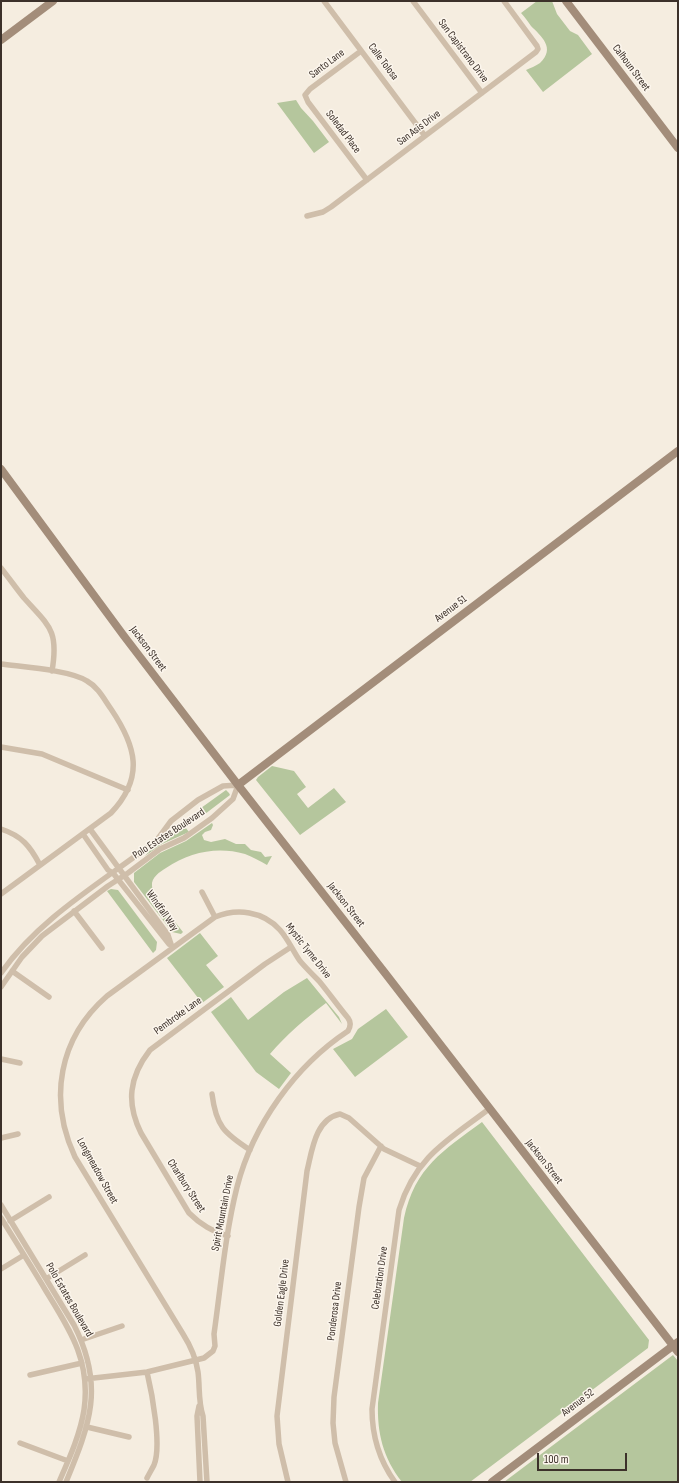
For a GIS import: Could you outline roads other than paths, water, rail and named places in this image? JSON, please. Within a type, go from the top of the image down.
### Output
[{"type":"main road","points":[[1,40],[53,1]]},
{"type":"main road","name":"Calhoun Street","points":[[566,1],[678,148]]},
{"type":"main road","name":"Avenue 51","points":[[238,785],[678,451]]},
{"type":"main road","name":"Jackson Street","points":[[1,469],[124,636],[238,785],[385,972],[489,1109],[675,1343],[678,1352]]},
{"type":"main road","name":"Avenue 52","points":[[492,1482],[675,1343]]},
{"type":"street","name":"Calle Tolosa","points":[[324,1],[425,136]]},
{"type":"street","name":"San Capistrano Drive","points":[[414,1],[482,93]]},
{"type":"street","name":"San Asis Drive","points":[[307,216],[323,212],[331,207],[533,55],[538,49],[535,42],[504,1]]},
{"type":"street","name":"Santo Lane","points":[[305,95],[310,89],[361,50]]},
{"type":"street","name":"Soledad Place","points":[[305,95],[310,104],[367,180]]},
{"type":"street","points":[[1,568],[48,625],[52,634],[55,653],[52,671]]},
{"type":"street","points":[[1,664],[76,675],[88,681],[98,691],[116,716],[127,737],[132,751],[134,768],[132,780],[128,790],[121,802],[111,813],[1,894]]},
{"type":"street","points":[[1,747],[42,754],[128,790]]},
{"type":"street","name":"Polo Estates Boulevard","points":[[1,973],[17,952],[37,931],[157,840],[171,821],[198,800],[223,786],[238,785],[233,799],[212,818],[184,838],[160,849],[42,936],[22,957],[1,987]]},
{"type":"street","points":[[1,829],[11,832],[25,842],[31,848],[40,865]]},
{"type":"street","name":"Windfall Way","points":[[90,829],[168,935],[172,947]]},
{"type":"street","name":"Windfall Way","points":[[83,834],[108,870],[118,879],[172,947]]},
{"type":"street","points":[[202,892],[215,917]]},
{"type":"street","points":[[74,911],[102,948]]},
{"type":"street","name":"Mystic Tyme Drive","points":[[172,947],[215,917],[229,912],[238,911],[260,916],[268,920],[280,930],[301,962],[320,982],[348,1018],[350,1024]]},
{"type":"street","name":"Longmeadow Street","points":[[172,947],[107,996],[95,1006],[84,1020],[70,1048],[65,1062],[61,1078],[61,1106],[65,1133],[75,1157],[183,1334],[195,1360],[198,1372],[199,1406]]},
{"type":"street","name":"Pembroke Lane","points":[[141,1133],[135,1121],[131,1095],[137,1071],[142,1059],[150,1050],[265,964],[291,947]]},
{"type":"street","points":[[12,971],[49,997]]},
{"type":"street","name":"Spirit Mountain Drive","points":[[88,1378],[147,1372],[204,1358],[210,1355],[213,1351],[215,1346],[214,1334],[228,1236],[237,1186],[250,1150],[267,1118],[290,1084],[324,1049],[348,1031],[350,1024]]},
{"type":"street","points":[[1,1059],[20,1063]]},
{"type":"street","points":[[212,1094],[216,1114],[223,1129],[230,1137],[250,1150]]},
{"type":"street","name":"Celebration Drive","points":[[395,1482],[387,1470],[377,1446],[373,1433],[372,1409],[400,1210],[408,1187],[420,1166],[427,1158],[442,1144],[489,1109]]},
{"type":"street","name":"Golden Eagle Drive","points":[[288,1482],[279,1444],[277,1416],[307,1171],[315,1136],[325,1121],[334,1115],[340,1114],[349,1118],[381,1146]]},
{"type":"street","name":"Charlbury Street","points":[[141,1133],[189,1213],[206,1228],[228,1236]]},
{"type":"street","points":[[1,1138],[18,1134]]},
{"type":"street","points":[[381,1146],[420,1166]]},
{"type":"street","name":"Ponderosa Drive","points":[[346,1482],[335,1443],[332,1423],[334,1397],[364,1178],[381,1146]]},
{"type":"street","points":[[10,1221],[49,1197]]},
{"type":"street","name":"Polo Estates Boulevard","points":[[1,1205],[74,1325],[86,1354],[91,1400],[90,1427],[66,1482]]},
{"type":"street","name":"Polo Estates Boulevard","points":[[1,1218],[69,1328],[88,1378],[82,1418],[76,1440],[59,1482]]},
{"type":"street","points":[[1,1269],[24,1255]]},
{"type":"street","points":[[46,1279],[86,1255]]},
{"type":"street","points":[[81,1340],[122,1326]]},
{"type":"street","points":[[30,1375],[82,1363]]},
{"type":"street","points":[[147,1372],[153,1396],[157,1443],[155,1464],[147,1478]]},
{"type":"street","points":[[199,1406],[197,1416],[200,1482]]},
{"type":"street","points":[[199,1406],[203,1416],[207,1482]]},
{"type":"street","points":[[90,1427],[130,1437]]},
{"type":"street","points":[[20,1443],[68,1461]]}]
